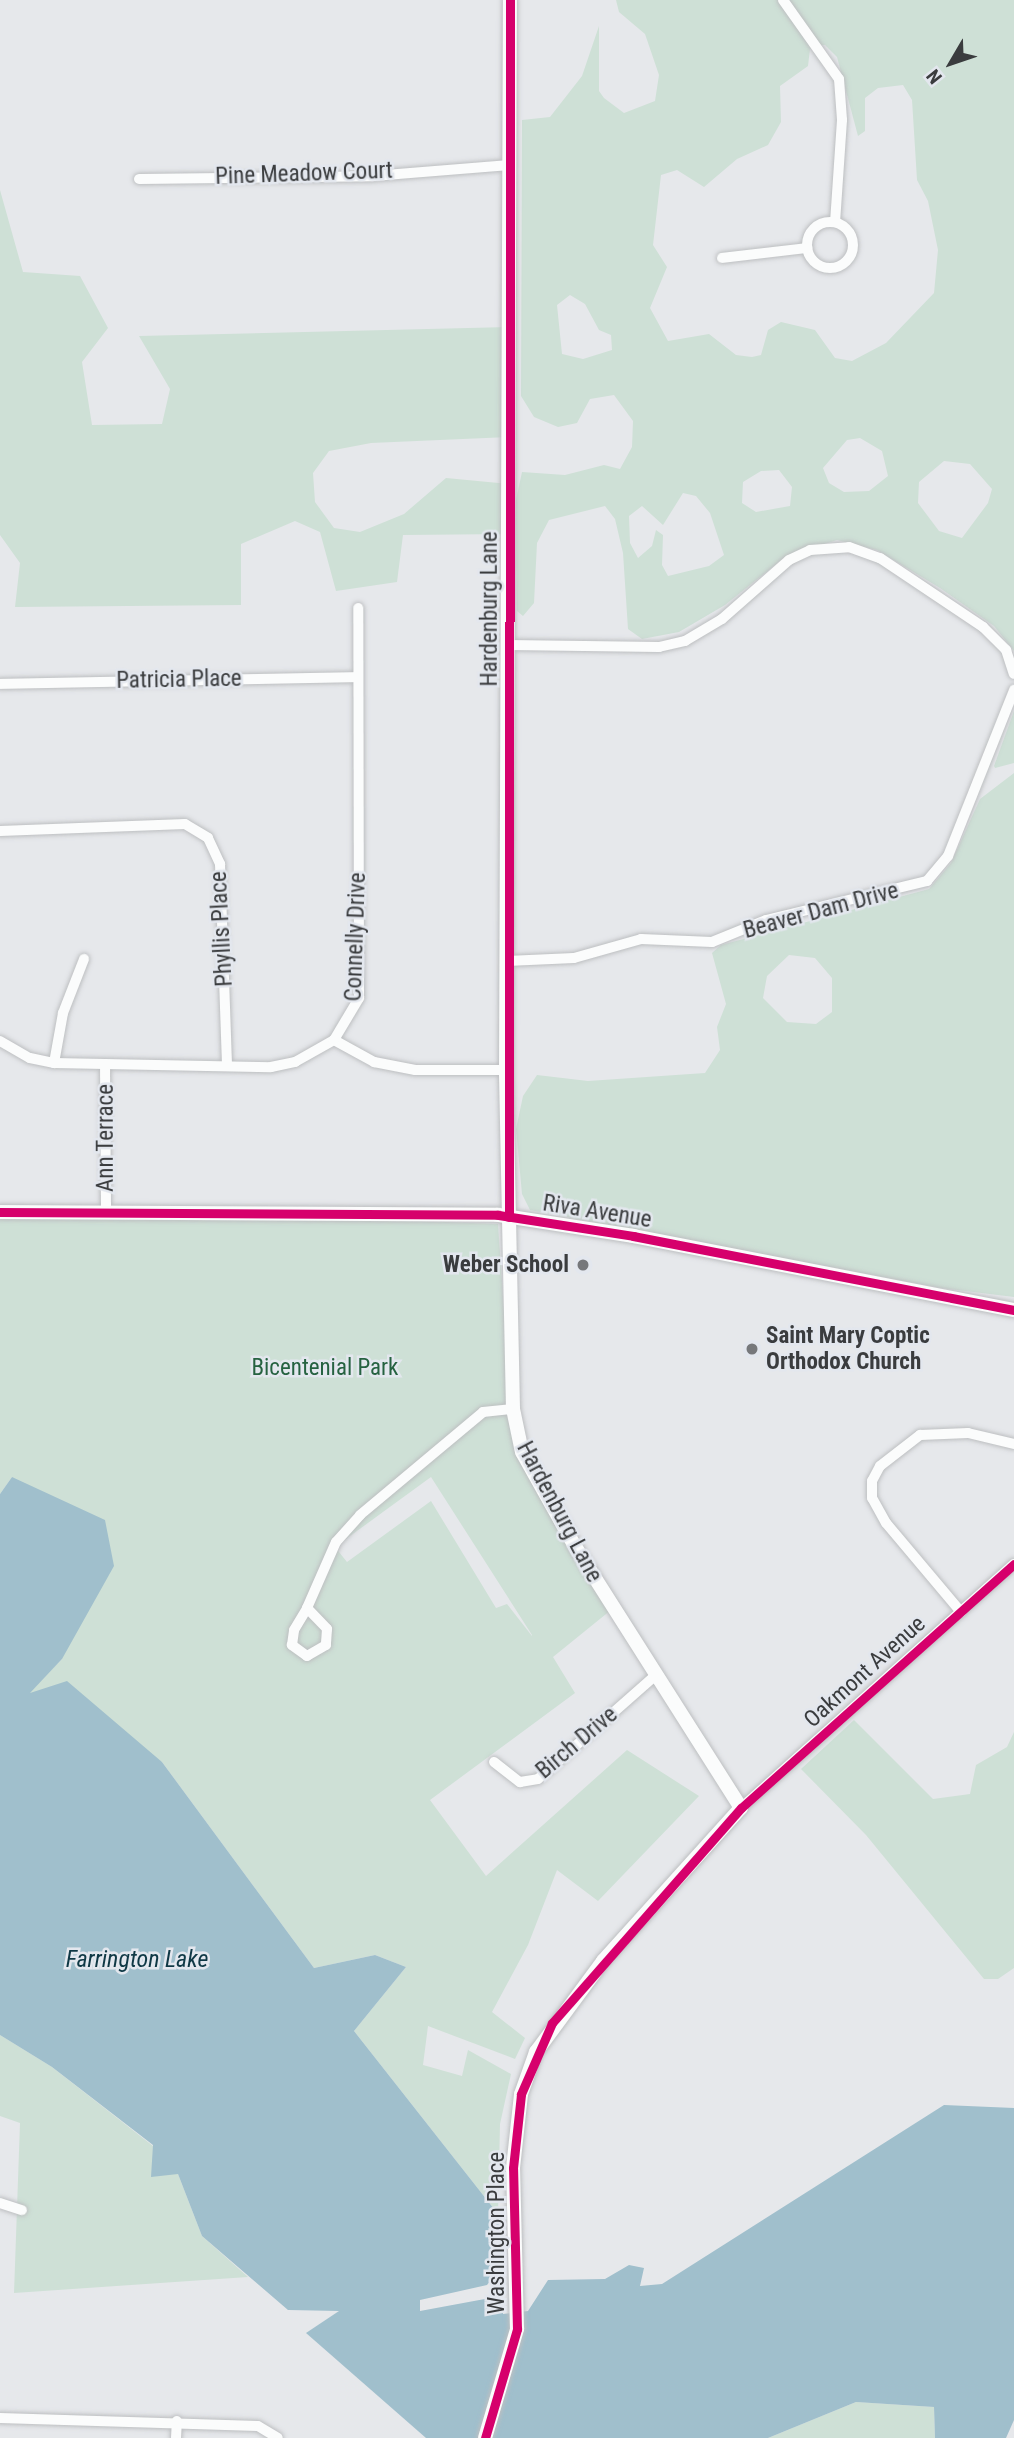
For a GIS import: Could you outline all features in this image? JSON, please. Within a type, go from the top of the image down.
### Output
[{"type":"street","name":"Hardenburg Lane","points":[[510,0],[506,1070],[513,1409],[522,1452],[536,1479],[741,1808]]},
{"type":"street","points":[[783,0],[839,79],[842,120],[835,222]]},
{"type":"street","name":"Pine Meadow Court","points":[[139,179],[373,176],[510,164]]},
{"type":"street","points":[[807,248],[822,267],[836,267],[848,260],[853,239],[835,222]]},
{"type":"street","points":[[807,248],[816,227],[835,222]]},
{"type":"street","points":[[722,258],[807,248]]},
{"type":"street","points":[[509,645],[659,647],[685,641],[722,619],[789,560],[810,550],[849,547],[880,558],[983,627],[1006,650],[1014,674]]},
{"type":"street","name":"Connelly Drive","points":[[0,1041],[30,1058],[54,1063],[227,1065],[295,1062],[334,1040],[359,998],[358,608]]},
{"type":"street","name":"Patricia Place","points":[[0,684],[358,677]]},
{"type":"street","name":"Beaver Dam Drive","points":[[507,961],[574,958],[641,939],[712,942],[766,920],[927,881],[948,856],[1014,690]]},
{"type":"street","name":"Phyllis Place","points":[[0,831],[185,824],[208,838],[220,864],[227,1065]]},
{"type":"street","points":[[54,1063],[63,1013],[84,959]]},
{"type":"street","points":[[334,1040],[374,1062],[415,1070],[506,1070]]},
{"type":"street","name":"Ann Terrace","points":[[105,1064],[106,1213]]},
{"type":"street","name":"Riva Avenue","points":[[0,1212],[509,1217],[1014,1310]]},
{"type":"street","points":[[307,1608],[336,1542],[360,1515],[483,1412],[513,1409]]},
{"type":"street","points":[[961,1612],[886,1523],[872,1498],[872,1482],[880,1466],[920,1435],[968,1433],[1014,1444]]},
{"type":"street","name":"Oakmont Avenue","points":[[741,1808],[1014,1564]]},
{"type":"street","name":"Birch Drive","points":[[494,1762],[520,1782],[538,1779],[657,1674]]},
{"type":"street","name":"Washington Place","points":[[485,2438],[506,2380],[519,2287],[513,2168],[521,2094],[536,2052],[603,1961],[741,1808]]},
{"type":"street","points":[[0,2203],[22,2210]]},
{"type":"street","points":[[0,2418],[177,2421],[258,2426],[278,2438]]},
{"type":"street","points":[[176,2438],[177,2421]]},
{"type":"green space","points":[[616,0],[1014,0],[1014,651],[994,626],[940,588],[877,550],[837,540],[785,557],[725,605],[679,632],[642,639],[628,629],[623,553],[615,519],[605,506],[549,520],[537,543],[534,603],[523,616],[517,611],[516,500],[522,472],[565,475],[604,465],[620,469],[632,447],[633,421],[614,395],[590,399],[577,423],[558,427],[534,417],[521,396],[522,120],[550,117],[582,76],[599,26],[599,91],[604,98],[624,113],[655,101],[659,75],[645,34],[619,12]],"holes":[[[825,45],[837,57],[858,136],[865,131],[865,98],[878,88],[903,85],[912,100],[917,180],[928,201],[938,250],[934,293],[886,343],[852,361],[835,358],[815,330],[781,322],[768,330],[761,355],[752,357],[736,355],[709,334],[668,341],[650,308],[667,267],[653,245],[661,175],[677,170],[704,187],[737,159],[768,145],[781,122],[780,86],[808,66],[810,49]],[[570,295],[585,304],[599,330],[611,335],[612,350],[583,359],[562,354],[557,305]],[[860,438],[882,451],[888,476],[869,491],[844,492],[829,483],[823,468],[847,440]],[[944,461],[970,464],[992,489],[988,503],[962,538],[939,531],[918,503],[919,482]],[[779,470],[792,487],[790,506],[756,512],[742,503],[743,482],[761,471]],[[683,493],[696,496],[710,513],[724,555],[709,566],[668,576],[662,565],[663,535],[656,530],[652,546],[638,558],[630,543],[629,516],[642,506],[663,525]]]},
{"type":"green space","points":[[0,190],[23,272],[80,276],[108,328],[82,362],[92,425],[162,424],[170,389],[139,336],[509,327],[509,437],[371,443],[329,451],[313,473],[315,502],[334,528],[360,532],[404,514],[446,478],[509,484],[509,534],[403,535],[397,582],[336,591],[320,532],[295,521],[241,544],[241,605],[15,607],[20,563],[0,535]]},
{"type":"green space","points":[[1014,711],[1014,763],[995,768],[994,766]]},
{"type":"green space","points":[[1014,773],[1014,1297],[941,1288],[530,1210],[522,1194],[516,1129],[523,1096],[537,1075],[588,1081],[705,1073],[720,1050],[717,1027],[726,1004],[712,953],[721,945],[929,889],[951,863],[980,799]],"holes":[[[789,955],[815,958],[832,978],[832,1012],[816,1024],[787,1022],[763,998],[767,976]]]},
{"type":"green space","name":"Bicentenial Park","points":[[107,1209],[498,1224],[513,1440],[611,1610],[553,1657],[575,1693],[430,1800],[486,1876],[627,1750],[699,1796],[598,1901],[557,1870],[528,1945],[492,2012],[525,2038],[515,2059],[428,2026],[423,2065],[462,2076],[468,2050],[511,2074],[500,2124],[498,2214],[354,2031],[406,1967],[375,1955],[314,1968],[162,1762],[29,1693],[62,1659],[12,1477],[0,1494],[0,1214]],"holes":[[[431,1477],[532,1635],[507,1604],[496,1608],[431,1501],[347,1562],[335,1547]]]},
{"type":"green space","points":[[854,1720],[933,1799],[970,1794],[976,1765],[1007,1747],[1014,1732],[1014,1968],[998,1979],[984,1979],[866,1835],[801,1769]]},
{"type":"green space","points":[[0,2035],[52,2067],[153,2146],[178,2174],[202,2236],[248,2277],[14,2293],[20,2123],[0,2116]]},
{"type":"green space","points":[[856,2402],[934,2407],[935,2438],[768,2438]]},
{"type":"water","name":"Farrington Lake","points":[[12,1477],[105,1520],[114,1566],[62,1659],[30,1693],[67,1681],[162,1762],[314,1968],[375,1955],[406,1967],[354,2031],[498,2214],[503,2264],[487,2285],[420,2300],[420,2311],[501,2296],[503,2314],[528,2311],[548,2280],[605,2279],[629,2265],[644,2268],[640,2286],[662,2284],[944,2105],[1014,2108],[1014,2420],[1006,2438],[935,2438],[934,2407],[856,2402],[768,2438],[426,2438],[306,2333],[339,2311],[288,2310],[202,2236],[178,2174],[151,2177],[153,2145],[52,2067],[0,2035],[0,1494]]},
{"type":"cycle path","points":[[509,1217],[510,0]]},
{"type":"cycle path","points":[[0,1212],[498,1215],[633,1236],[1014,1310]]},
{"type":"cycle path","points":[[485,2438],[517,2329],[513,2168],[521,2094],[552,2023],[741,1808],[1014,1564]]},
{"type":"place","name":"Weber School","points":[[583,1265]]},
{"type":"place","name":"Saint Mary Coptic Orthodox Church","points":[[752,1349]]}]
